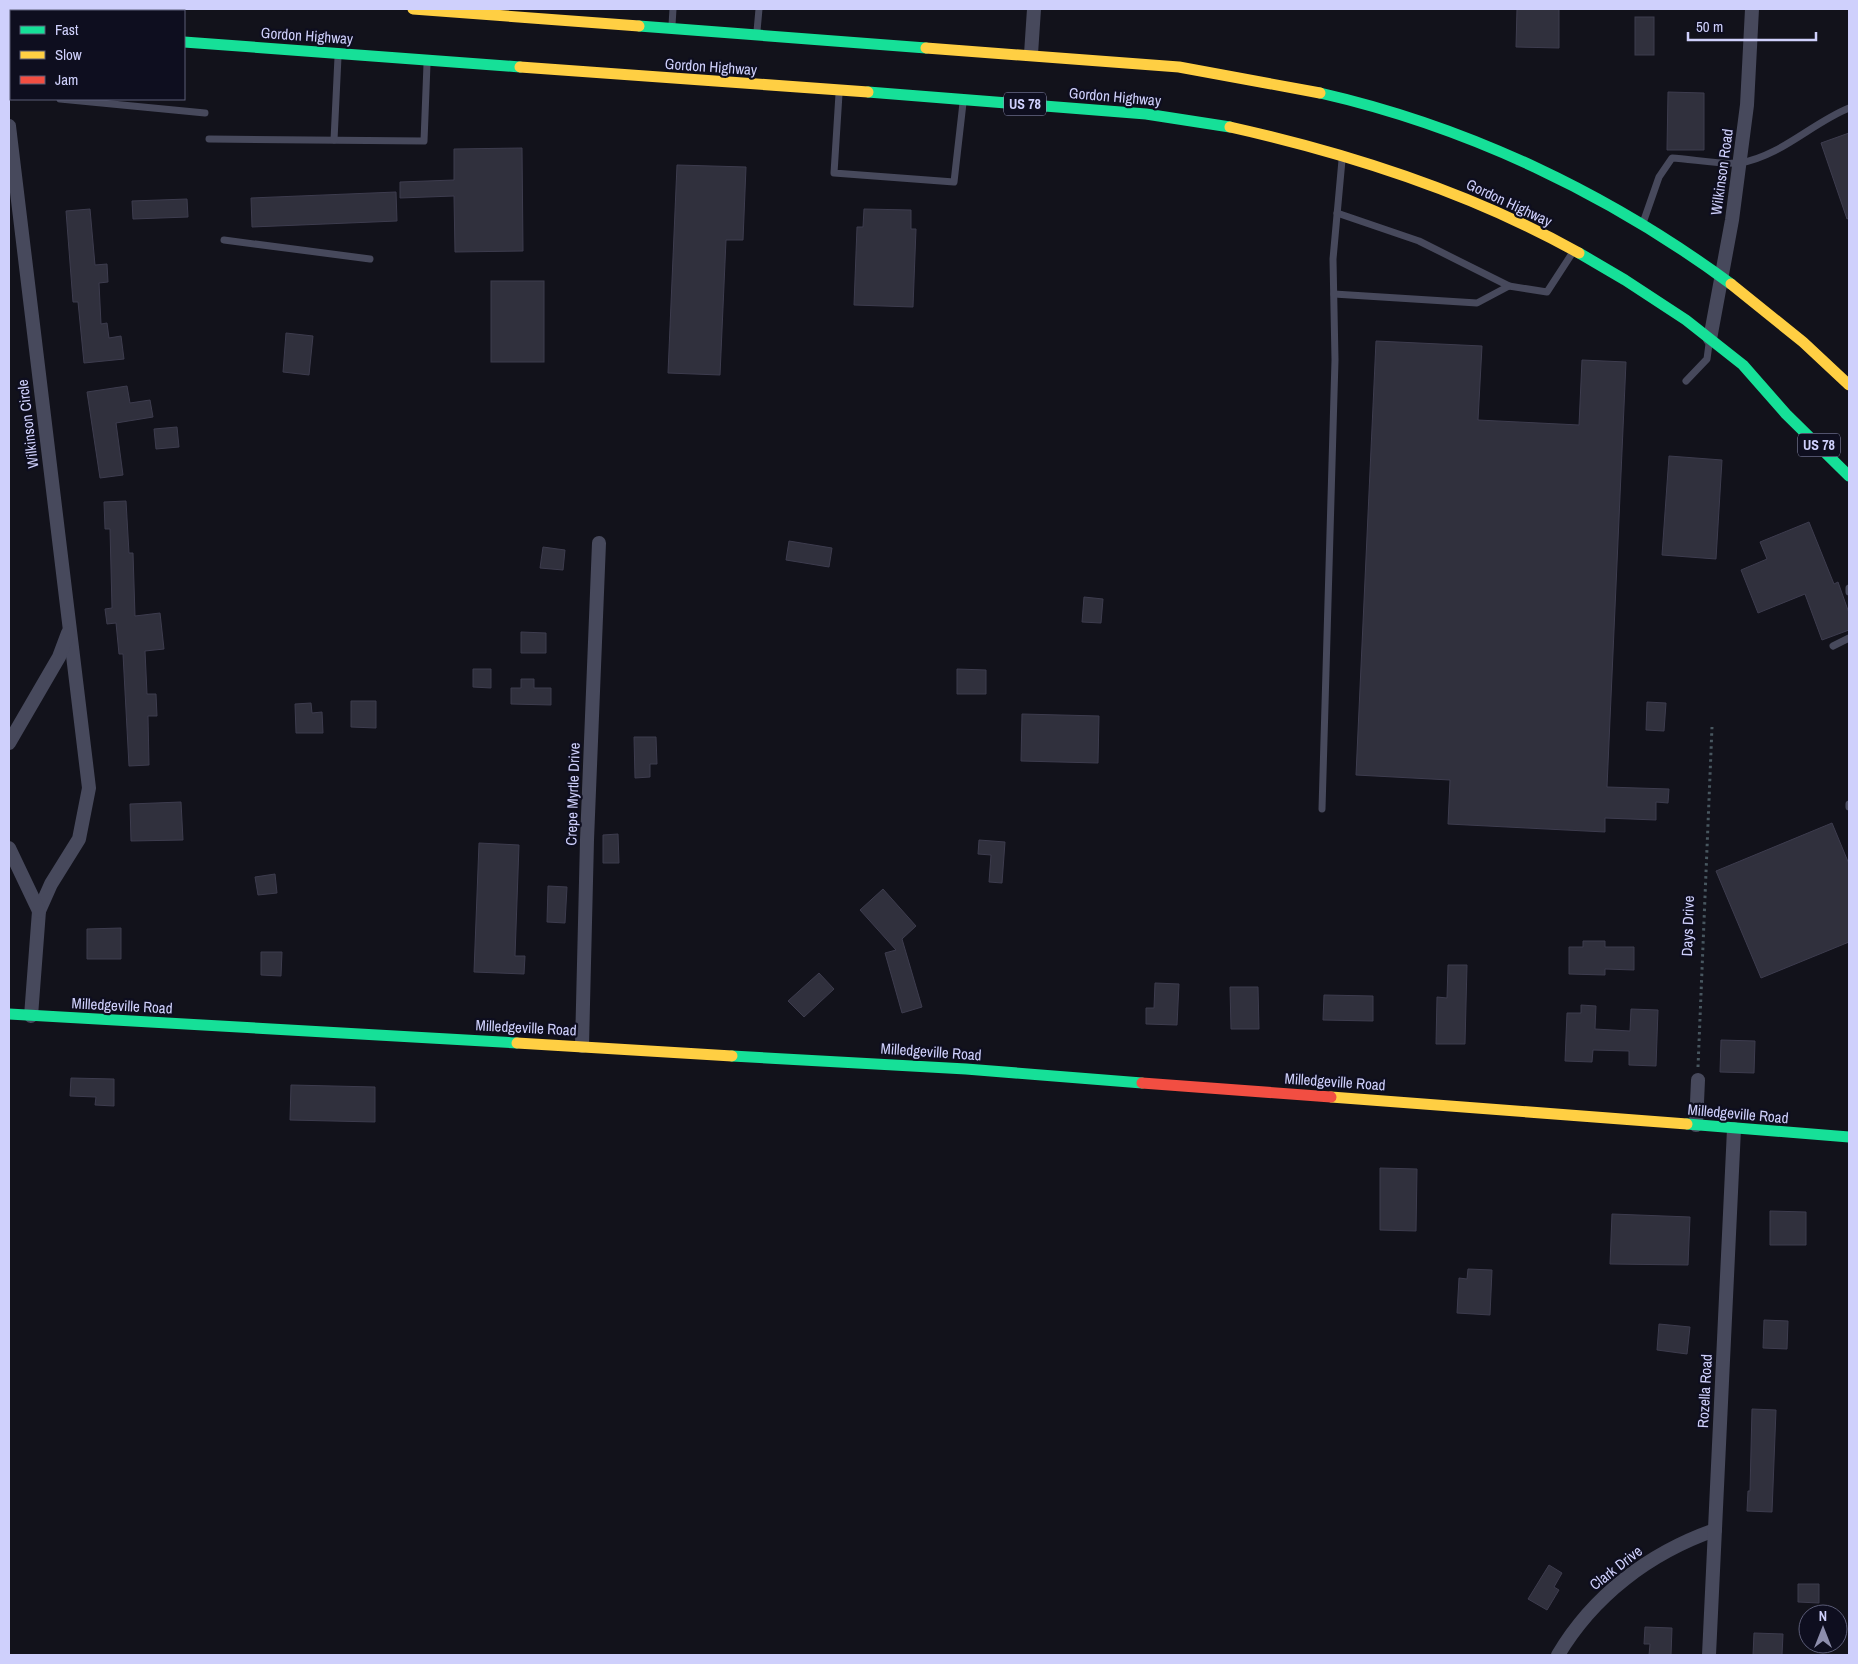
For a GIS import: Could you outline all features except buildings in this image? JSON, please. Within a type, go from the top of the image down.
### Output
[{"type":"main road","points":[[413,9],[506,12],[632,21],[672,28],[1031,54],[1179,67],[1242,76],[1358,102],[1419,120],[1492,149],[1590,195],[1642,225],[1722,278],[1791,331],[1849,385]]},
{"type":"main road","name":"Gordon Highway","points":[[185,42],[1151,115],[1215,124],[1274,136],[1393,170],[1452,193],[1573,251],[1670,310],[1746,367],[1787,414],[1849,476]]},
{"type":"main road","name":"Milledgeville Road","points":[[9,1014],[966,1069],[1849,1137]]},
{"type":"street","points":[[1031,54],[1034,9]]},
{"type":"street","name":"Wilkinson Road","points":[[1710,339],[1722,278],[1748,105],[1752,9]]},
{"type":"street","name":"Wilkinson Circle","points":[[9,126],[89,788],[79,839],[51,884],[39,912],[31,1016]]},
{"type":"street","name":"Crepe Myrtle Drive","points":[[582,1046],[587,840],[599,543]]},
{"type":"street","name":"Wilkinson Circle","points":[[9,743],[59,657],[69,630]]},
{"type":"street","name":"Wilkinson Circle","points":[[9,848],[39,912]]},
{"type":"street","points":[[1696,1126],[1698,1080]]},
{"type":"street","name":"Rozella Road","points":[[1709,1655],[1734,1129]]},
{"type":"street","name":"Clark Drive","points":[[1558,1655],[1588,1612],[1615,1586],[1648,1562],[1676,1545],[1715,1530]]},
{"type":"lane","points":[[672,28],[673,9]]},
{"type":"lane","points":[[756,34],[759,9]]},
{"type":"lane","points":[[334,140],[338,54]]},
{"type":"lane","points":[[209,139],[424,141],[427,60]]},
{"type":"lane","points":[[839,91],[834,173],[843,174],[954,182],[963,100]]},
{"type":"lane","points":[[70,100],[205,113]]},
{"type":"lane","points":[[1642,225],[1659,177],[1672,158],[1740,163],[1768,154],[1832,115],[1849,108]]},
{"type":"lane","points":[[1322,809],[1335,360],[1333,259],[1343,155]]},
{"type":"lane","points":[[1337,213],[1419,241],[1509,286],[1547,292],[1573,251]]},
{"type":"lane","points":[[224,240],[370,259]]},
{"type":"lane","points":[[1334,294],[1477,303],[1509,286]]},
{"type":"lane","points":[[1686,381],[1706,359],[1710,339]]},
{"type":"lane","points":[[1833,646],[1849,638]]},
{"type":"path","name":"Days Drive","points":[[1698,1080],[1712,728]]},
{"type":"traffic: fast","points":[[639,26],[926,48]]},
{"type":"traffic: fast","points":[[185,42],[520,67]]},
{"type":"traffic: fast","points":[[868,92],[1146,114],[1230,127]]},
{"type":"traffic: fast","points":[[1320,93],[1375,107],[1430,125],[1536,168],[1587,193],[1636,221],[1684,251],[1731,284]]},
{"type":"traffic: fast","points":[[1579,253],[1625,280],[1686,320],[1743,365],[1786,414],[1849,476]]},
{"type":"traffic: fast","points":[[9,1014],[517,1043]]},
{"type":"traffic: fast","points":[[732,1056],[966,1069],[1142,1083]]},
{"type":"traffic: fast","points":[[1687,1124],[1849,1137]]},
{"type":"traffic: slow","points":[[413,9],[639,26]]},
{"type":"traffic: slow","points":[[926,48],[1179,67],[1320,93]]},
{"type":"traffic: slow","points":[[520,67],[868,92]]},
{"type":"traffic: slow","points":[[1230,127],[1320,150],[1409,177],[1496,211],[1579,253]]},
{"type":"traffic: slow","points":[[1731,284],[1803,342],[1849,385]]},
{"type":"traffic: slow","points":[[517,1043],[732,1056]]},
{"type":"traffic: slow","points":[[1331,1097],[1687,1124]]},
{"type":"traffic: jam","points":[[1142,1083],[1331,1097]]}]
